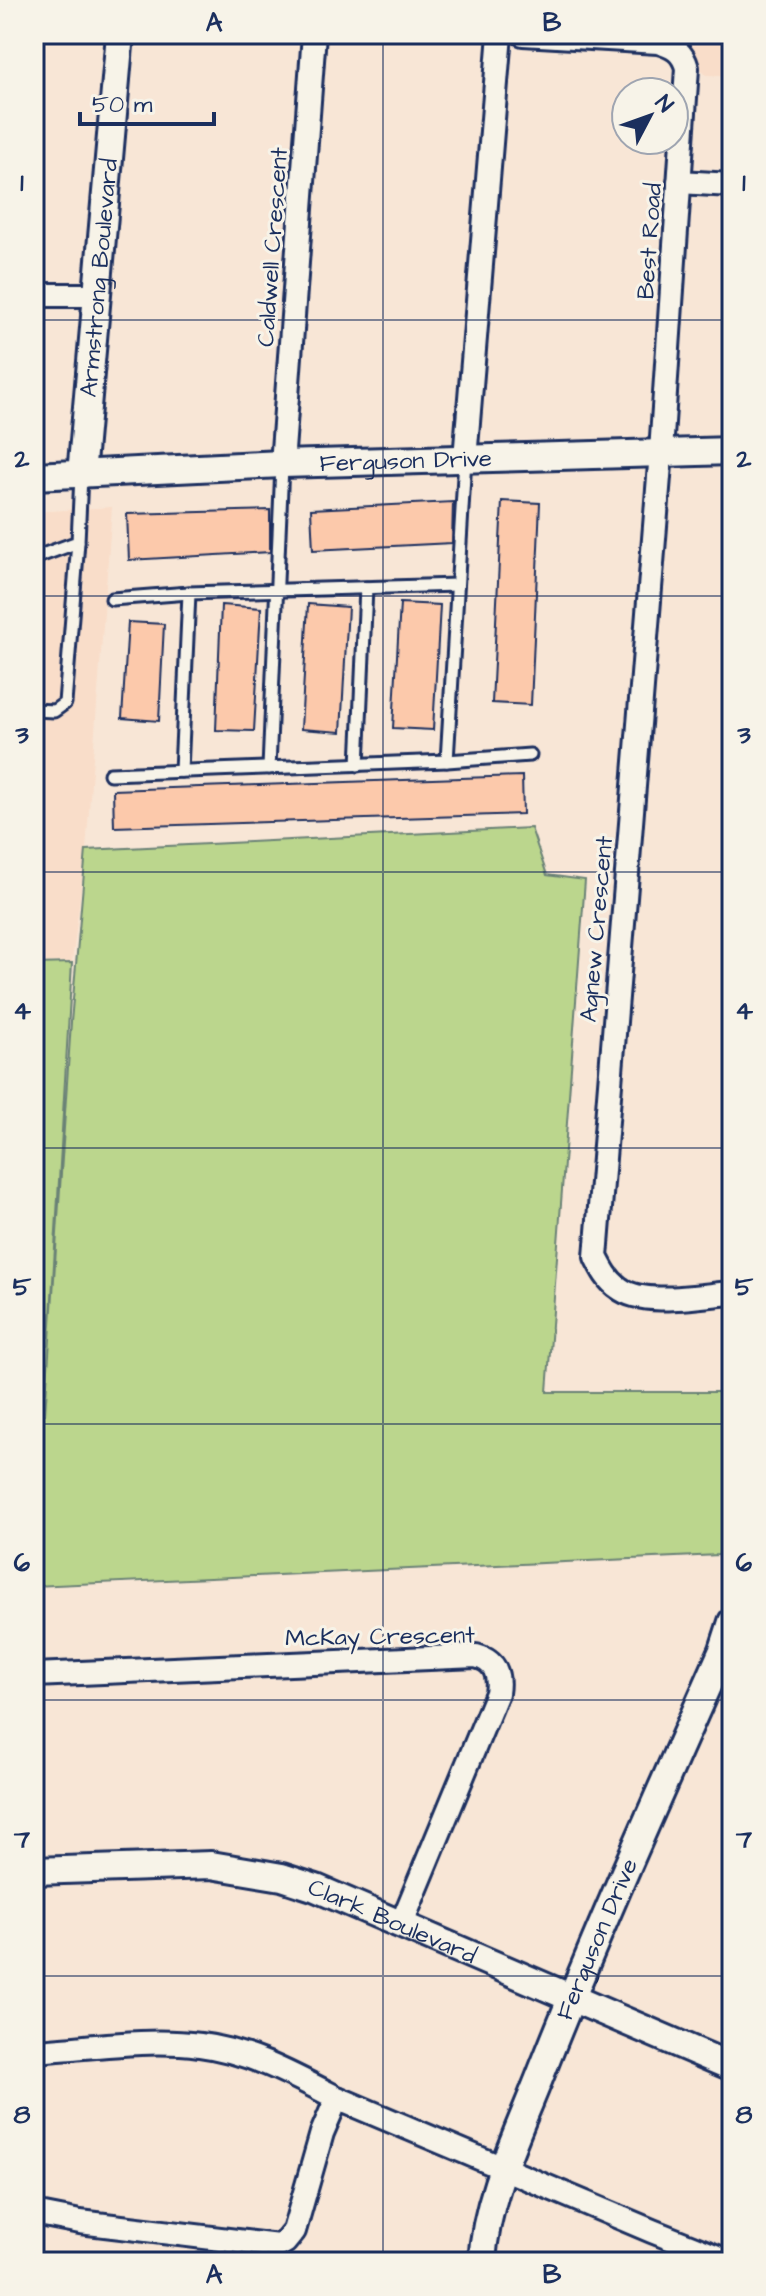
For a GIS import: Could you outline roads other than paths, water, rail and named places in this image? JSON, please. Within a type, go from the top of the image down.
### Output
[{"type":"street","name":"Armstrong Boulevard","points":[[81,475],[120,34]]},
{"type":"street","name":"Caldwell Crescent","points":[[282,464],[314,34]]},
{"type":"street","points":[[465,459],[500,34]]},
{"type":"street","name":"Best Road","points":[[523,34],[658,42],[680,52],[687,68],[661,452]]},
{"type":"street","points":[[679,182],[732,185]]},
{"type":"street","points":[[34,295],[97,295]]},
{"type":"street","name":"Ferguson Drive","points":[[34,476],[282,464],[732,451]]},
{"type":"street","name":"Agnew Crescent","points":[[661,452],[596,1257],[617,1287],[633,1296],[649,1298],[732,1293]]},
{"type":"street","name":"Ferguson Drive","points":[[482,2262],[489,2207],[571,1998],[723,1650],[732,1622]]},
{"type":"street","name":"McKay Crescent","points":[[34,1675],[476,1656],[486,1659],[495,1667],[499,1682],[497,1693],[401,1925]]},
{"type":"street","name":"Clark Boulevard","points":[[34,1871],[176,1864],[247,1869],[282,1877],[316,1888],[732,2067]]},
{"type":"street","points":[[34,2051],[167,2043],[200,2045],[246,2055],[337,2098],[730,2262]]},
{"type":"street","points":[[34,2213],[95,2224],[278,2246],[294,2231],[322,2133],[337,2098]]},
{"type":"lane","points":[[447,761],[465,459]]},
{"type":"lane","points":[[269,768],[282,464]]},
{"type":"lane","points":[[34,710],[54,711],[65,703],[81,475]]},
{"type":"lane","points":[[34,558],[78,542]]},
{"type":"lane","points":[[112,599],[189,593],[457,585]]},
{"type":"lane","points":[[358,765],[366,588]]},
{"type":"lane","points":[[181,771],[189,593]]},
{"type":"lane","points":[[110,774],[530,755]]}]
